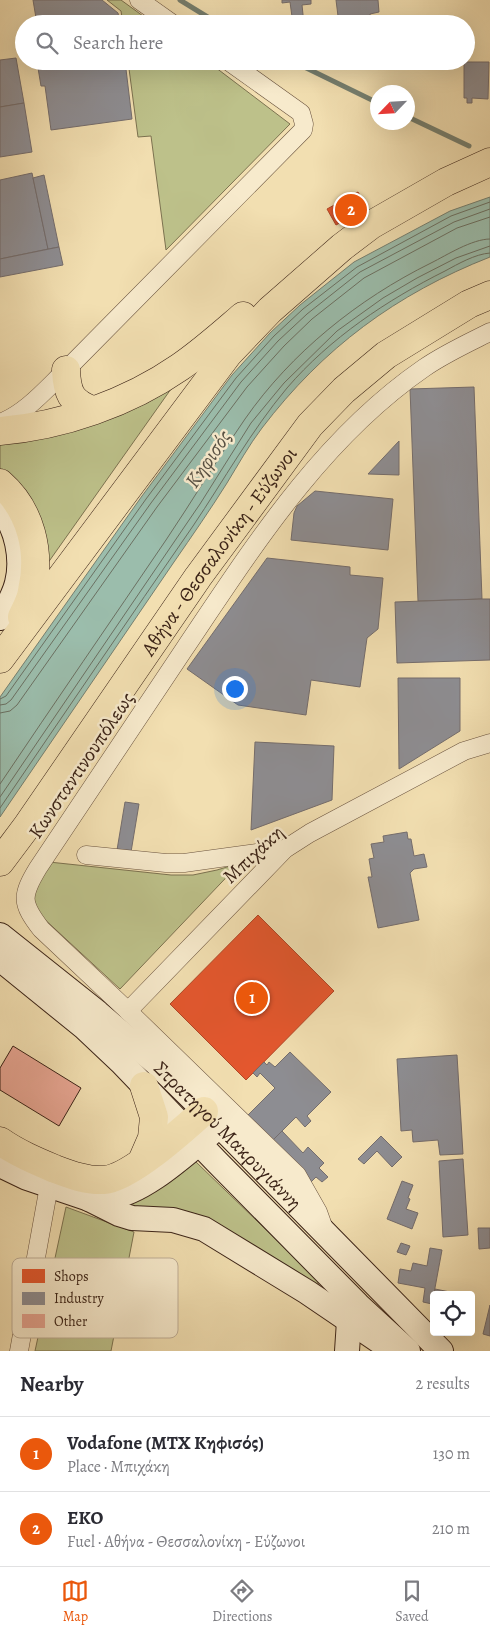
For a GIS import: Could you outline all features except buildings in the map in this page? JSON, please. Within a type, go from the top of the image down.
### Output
[{"type":"highway","points":[[5,653],[228,354],[270,310],[371,225],[446,182],[490,162]]},
{"type":"highway","points":[[0,432],[54,422],[92,410],[132,394],[178,369],[259,302],[318,268]]},
{"type":"highway","name":"Αθήνα - Θεσσαλονίκη - Εύζωνοι","points":[[0,862],[27,826],[198,577],[310,425],[344,390],[386,355],[483,302]]},
{"type":"highway","points":[[66,370],[66,381],[72,398],[77,403],[92,410]]},
{"type":"highway","points":[[0,483],[24,513],[33,538],[36,560],[32,592],[5,653]]},
{"type":"highway","points":[[142,1161],[152,1138],[154,1117],[144,1086]]},
{"type":"highway","points":[[0,1141],[33,1160],[65,1172],[92,1180],[106,1180],[130,1171],[142,1161],[192,1136],[212,1118]]},
{"type":"street","points":[[139,0],[160,15]]},
{"type":"street","points":[[0,422],[26,408],[66,370],[303,130],[302,113],[241,70]]},
{"type":"street","name":"Κωνσταντινουπόλεως","points":[[326,1236],[318,1212],[296,1175],[36,922],[26,905],[25,895],[27,886],[218,600],[263,534],[301,484],[369,412],[404,383],[426,367],[490,332]]},
{"type":"street","points":[[0,508],[17,542],[19,570],[13,594],[0,618]]},
{"type":"street","name":"Μπιχάκη","points":[[128,1011],[285,849],[310,833],[464,752],[490,742]]},
{"type":"street","points":[[86,855],[184,863],[285,849]]},
{"type":"street","name":"Στρατηγού Μακρυγιάννη","points":[[0,936],[85,1002],[129,1054],[144,1086],[354,1313],[408,1351]]},
{"type":"street","name":"Στρατηγού Μακρυγιάννη","points":[[0,959],[85,1028],[129,1054],[212,1118],[441,1351]]},
{"type":"street","points":[[90,1199],[110,1198],[136,1187],[176,1164],[192,1136]]},
{"type":"street","points":[[0,1165],[27,1178],[90,1199],[118,1214],[132,1218],[173,1220],[204,1229],[290,1282],[354,1313],[396,1351]]},
{"type":"street","points":[[36,1258],[49,1186]]},
{"type":"street","points":[[347,1351],[354,1313],[376,1286]]},
{"type":"street","points":[[19,1351],[21,1338]]},
{"type":"green space","points":[[107,0],[121,0],[142,15],[122,15],[121,11]]},
{"type":"green space","points":[[129,70],[219,70],[290,124],[166,250],[151,136],[138,137]]},
{"type":"green space","points":[[169,386],[171,389],[45,567],[0,475],[0,437]]},
{"type":"green space","points":[[49,862],[171,875],[193,875],[240,863],[120,989],[41,916],[35,906],[32,893]]},
{"type":"green space","points":[[195,1161],[318,1280],[318,1285],[217,1223],[196,1214],[175,1209],[128,1206],[177,1177]]},
{"type":"green space","points":[[66,1207],[134,1232],[129,1258],[55,1258]]},
{"type":"green space","points":[[38,1338],[114,1338],[111,1351],[35,1351]]},
{"type":"water","name":"Κηφισός","points":[[490,197],[490,257],[423,288],[364,326],[336,348],[285,399],[253,441],[201,523],[0,817],[0,697],[142,496],[232,375],[270,333],[300,305],[354,262],[450,211]]},
{"type":"waterway","points":[[180,0],[204,15]]},
{"type":"waterway","points":[[310,70],[370,99]]},
{"type":"waterway","points":[[415,120],[469,146]]},
{"type":"place","name":"EKO","points":[[351,210]]},
{"type":"place","name":"Vodafone (MTX Κηφισός)","points":[[252,998]]}]
